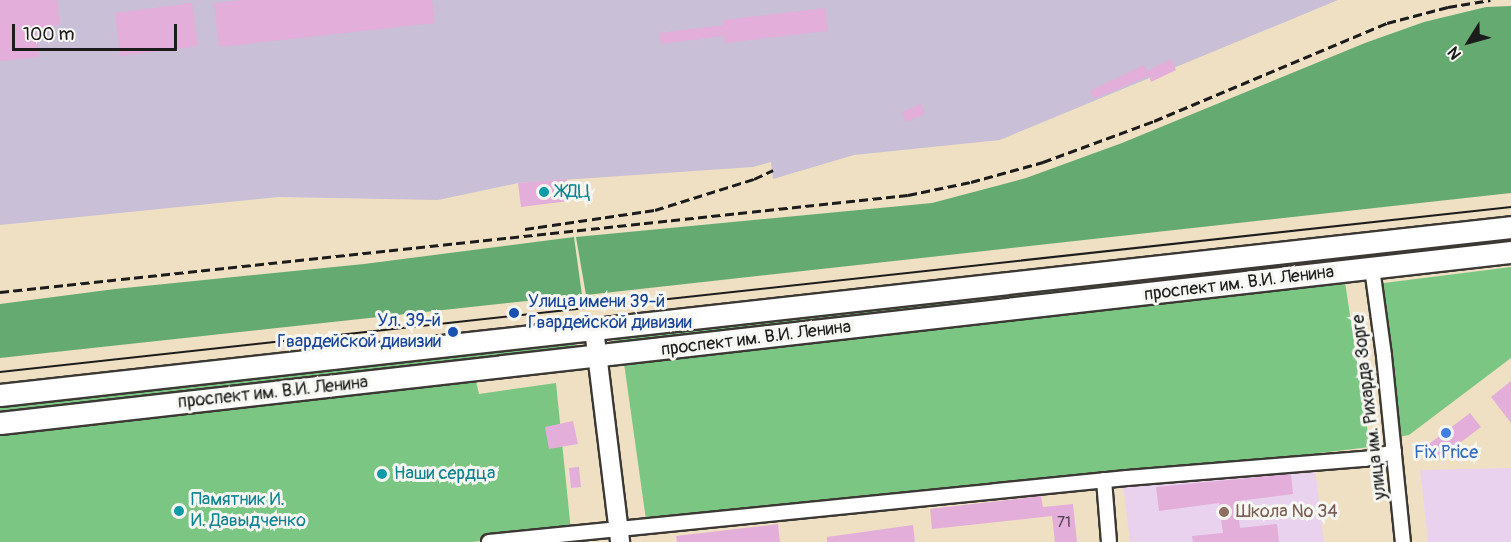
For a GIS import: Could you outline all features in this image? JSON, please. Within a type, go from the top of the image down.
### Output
[{"type":"main road","name":"проспект им. В.И. Ленина","points":[[0,394],[1511,227]]},
{"type":"main road","name":"проспект им. В.И. Ленина","points":[[0,423],[1511,252]]},
{"type":"main road","points":[[594,329],[619,535]]},
{"type":"street","name":"улица им. Рихарда Зорге","points":[[1372,268],[1394,452],[1402,542]]},
{"type":"street","points":[[489,542],[619,535],[1104,480],[1365,459],[1394,452]]},
{"type":"street","points":[[1104,480],[1109,542]]},
{"type":"shaded area","points":[[0,0],[1338,0],[1000,140],[854,155],[773,179],[771,162],[753,167],[518,183],[438,200],[279,197],[0,225]]},
{"type":"shaded area","name":"Школа № 34","points":[[1314,460],[1324,542],[1130,542],[1123,483]]},
{"type":"shaded area","points":[[1511,468],[1511,542],[1428,542],[1420,470]]},
{"type":"green space","points":[[1511,6],[1511,193],[586,295],[576,237],[932,203],[1026,178],[1122,143],[1365,43],[1424,22],[1486,7]]},
{"type":"green space","points":[[1511,236],[1511,244],[613,343],[616,337]]},
{"type":"green space","points":[[574,237],[582,295],[0,358],[0,304],[115,289],[364,264]]},
{"type":"green space","points":[[1511,267],[1511,358],[1409,435],[1398,437],[1376,284]]},
{"type":"green space","points":[[1345,282],[1370,447],[1105,479],[646,520],[623,356]]},
{"type":"green space","points":[[572,340],[575,348],[0,415],[0,404]]},
{"type":"green space","points":[[474,373],[479,394],[556,383],[571,531],[472,542],[0,542],[0,429]]},
{"type":"building","points":[[0,0],[57,0],[60,25],[36,28],[39,57],[0,61]]},
{"type":"building","points":[[242,0],[432,0],[435,23],[219,47],[214,3]]},
{"type":"building","points":[[192,3],[198,46],[120,56],[115,13]]},
{"type":"building","points":[[825,8],[828,31],[724,43],[724,36],[661,44],[659,33],[724,25],[723,20]]},
{"type":"building","points":[[1171,59],[1176,70],[1151,82],[1149,76],[1094,99],[1090,91],[1144,65],[1147,71]]},
{"type":"building","points":[[921,104],[925,114],[906,122],[902,112]]},
{"type":"building","name":"ЖДЦ","points":[[567,179],[569,201],[521,207],[518,183]]},
{"type":"building","points":[[1511,381],[1511,423],[1491,397]]},
{"type":"building","points":[[1470,413],[1481,427],[1436,461],[1425,447]]},
{"type":"building","points":[[573,421],[578,444],[549,449],[545,427]]},
{"type":"building","points":[[579,467],[581,487],[571,488],[569,468]]},
{"type":"building","points":[[1291,474],[1293,494],[1237,501],[1240,528],[1277,524],[1279,542],[1193,542],[1192,536],[1223,533],[1219,503],[1159,511],[1156,487]]},
{"type":"building","points":[[1041,496],[1043,507],[1073,504],[1077,542],[1055,542],[1052,516],[932,529],[930,509]]},
{"type":"building","points":[[778,524],[780,542],[677,542],[676,536]]},
{"type":"building","points":[[913,525],[915,542],[827,542],[827,537]]},
{"type":"tram line","points":[[0,372],[1511,207]]},
{"type":"railway","points":[[0,292],[908,195],[971,182],[1043,162],[1154,121],[1387,23],[1448,7],[1490,0]]},
{"type":"railway","points":[[525,229],[655,210],[754,179],[773,170]]},
{"type":"place","name":"ЖДЦ","points":[[544,192]]},
{"type":"place","name":"Улица имени 39-й Гвардейской дивизии","points":[[514,313]]},
{"type":"place","name":"Ул. 39-й Гвардейской дивизии","points":[[453,332]]},
{"type":"place","name":"Fix Price","points":[[1446,433]]},
{"type":"place","name":"Наши сердца","points":[[382,474]]},
{"type":"place","name":"Памятник И. И. Давыдченко","points":[[179,511]]},
{"type":"place","name":"Школа № 34","points":[[1224,512]]}]
